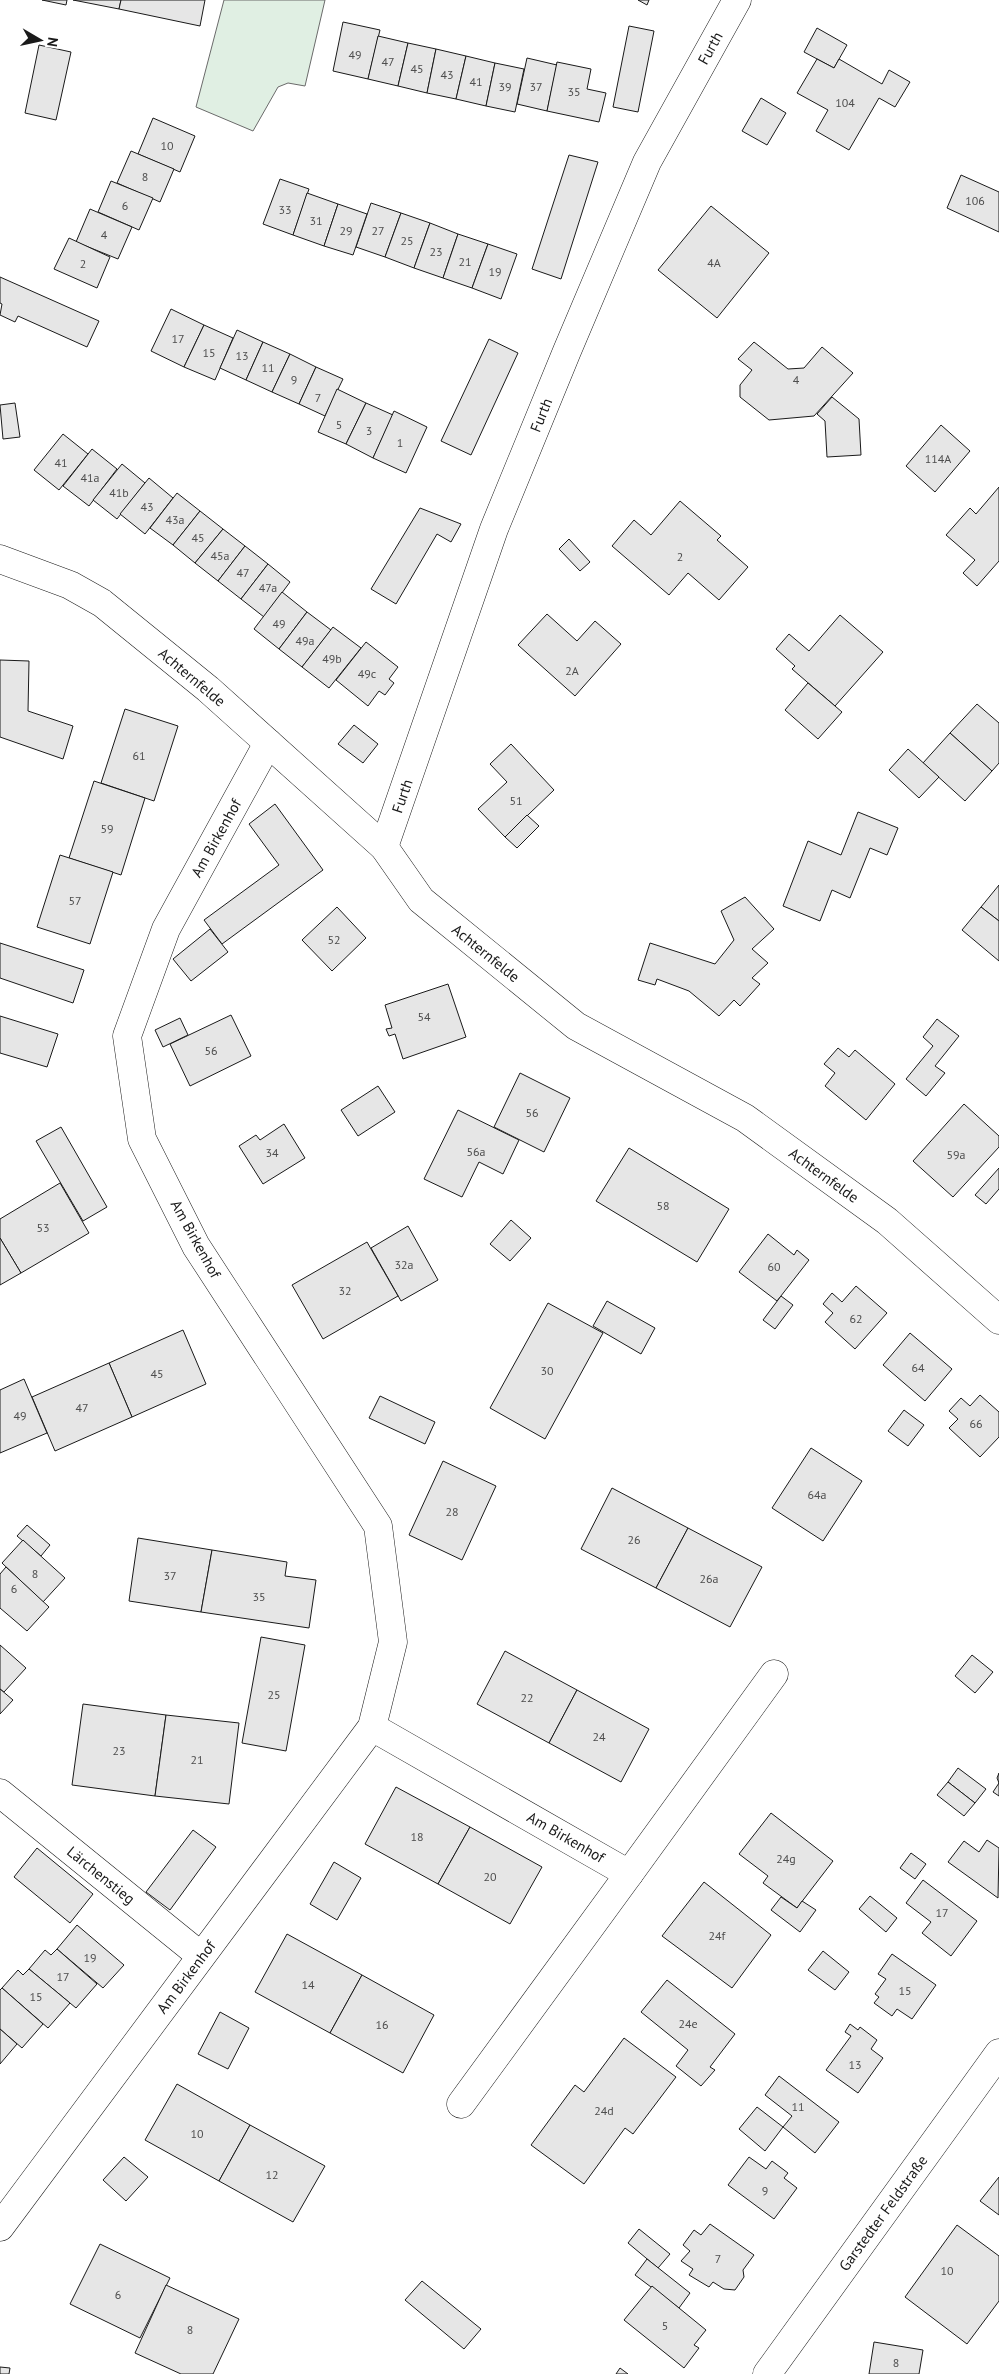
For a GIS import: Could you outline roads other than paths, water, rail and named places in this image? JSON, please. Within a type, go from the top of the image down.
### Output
[{"type":"street","name":"Furth","points":[[384,847],[494,529],[567,352],[647,162],[737,0]]},
{"type":"street","name":"Achternfelde","points":[[0,559],[70,585],[102,603],[208,690],[384,847],[421,900],[576,1026],[746,1118],[887,1221],[999,1320]]},
{"type":"street","name":"Am Birkenhof","points":[[0,2228],[372,1726],[393,1642],[378,1526],[196,1246],[142,1139],[127,1036],[166,929],[268,743]]},
{"type":"street","points":[[461,2104],[774,1674]]},
{"type":"street","name":"Am Birkenhof","points":[[372,1726],[629,1874]]},
{"type":"street","name":"Lärchenstieg","points":[[0,1793],[202,1956]]},
{"type":"street","name":"Garstedter Feldstraße","points":[[767,2374],[999,2053]]}]
